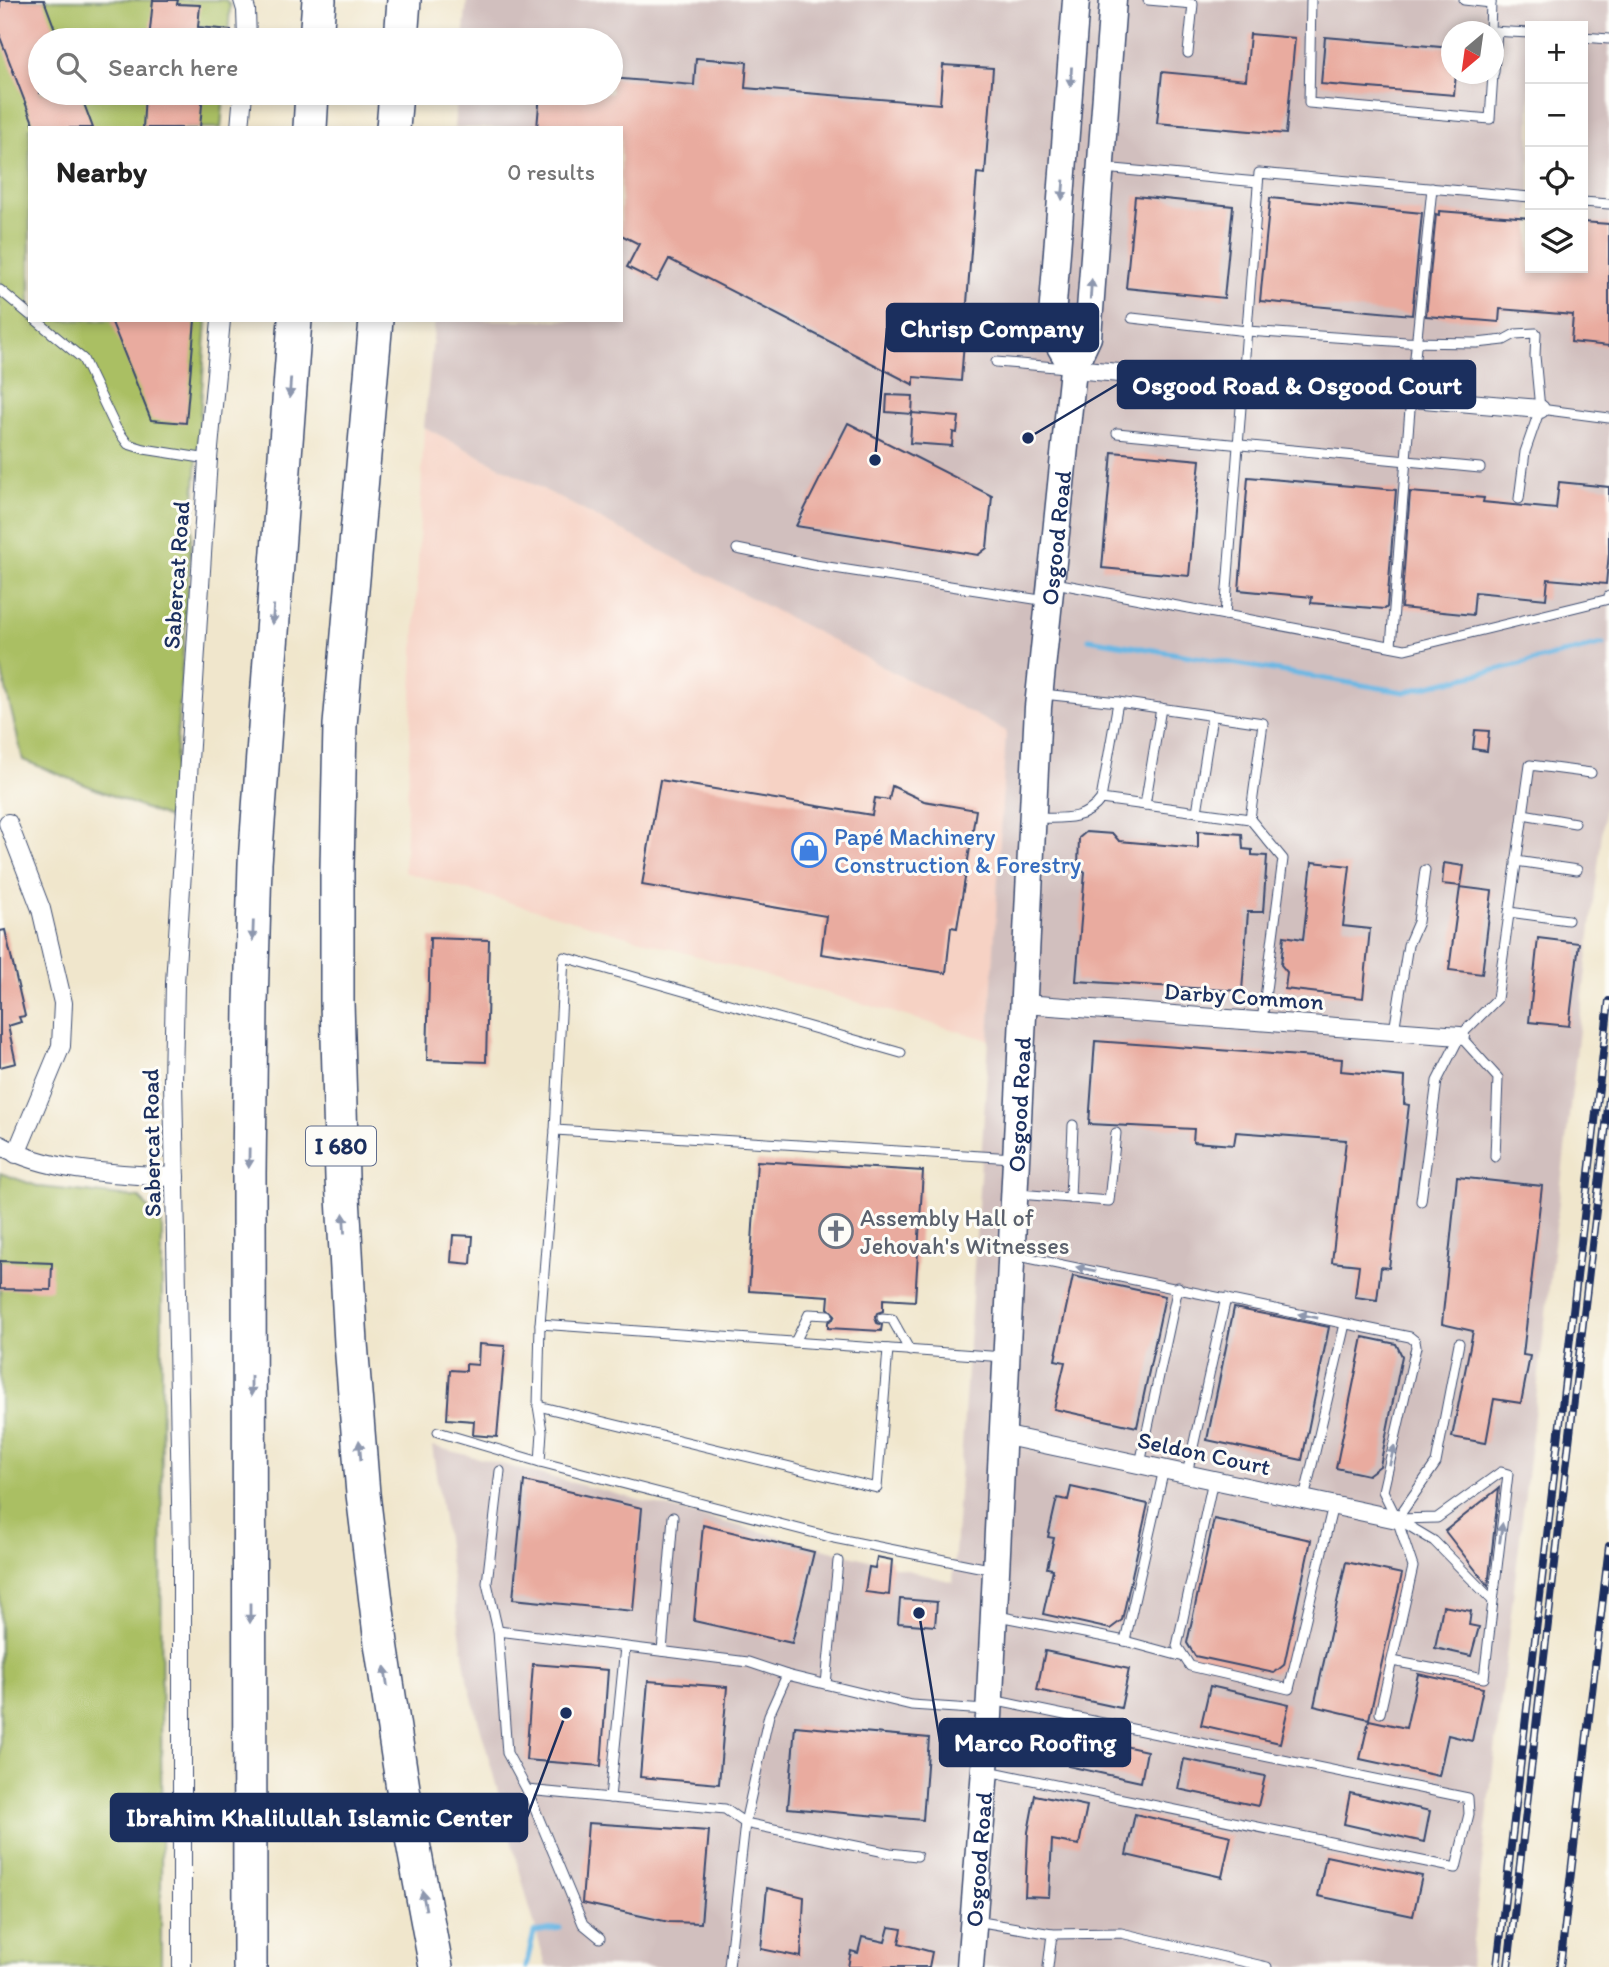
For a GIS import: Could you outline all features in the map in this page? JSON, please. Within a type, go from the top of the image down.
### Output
[{"type":"highway","points":[[317,28],[319,0]]},
{"type":"highway","points":[[402,28],[404,0]]},
{"type":"highway","points":[[310,126],[311,105]]},
{"type":"highway","points":[[393,126],[395,105]]},
{"type":"highway","points":[[250,1967],[249,1173],[252,967],[258,823],[295,322]]},
{"type":"highway","name":"I 680","points":[[376,322],[340,725],[337,976],[342,1178],[351,1343],[363,1494],[374,1589],[404,1795],[436,1967]]},
{"type":"main road","points":[[1073,369],[1051,331],[1076,0]]},
{"type":"main road","name":"Osgood Road","points":[[970,1967],[990,1705],[1040,693],[1073,369],[1088,337],[1113,0]]},
{"type":"street","points":[[243,0],[247,28]]},
{"type":"street","points":[[240,126],[242,105]]},
{"type":"street","name":"Sabercat Road","points":[[182,1967],[181,1554],[173,1081],[175,983],[208,459],[221,322]]},
{"type":"street","points":[[1073,369],[1540,409]]},
{"type":"street","points":[[8,823],[41,909],[63,1003],[61,1046],[8,1150],[94,1172],[175,1177]]},
{"type":"street","name":"Darby Common","points":[[1024,1004],[1460,1036]]},
{"type":"street","name":"Seldon Court","points":[[1002,1435],[1397,1519]]},
{"type":"lane","points":[[1148,0],[1195,2],[1188,53]]},
{"type":"lane","points":[[1311,0],[1309,103],[1490,120],[1492,84]]},
{"type":"lane","points":[[1464,0],[1491,1],[1490,21]]},
{"type":"lane","points":[[1504,31],[1525,33]]},
{"type":"lane","points":[[1588,37],[1609,39]]},
{"type":"lane","points":[[1101,168],[1258,182]]},
{"type":"lane","points":[[1225,615],[1259,173],[1525,197]]},
{"type":"lane","points":[[1391,646],[1411,397],[1432,188]]},
{"type":"lane","points":[[1588,202],[1609,204]]},
{"type":"lane","points":[[0,290],[28,313]]},
{"type":"lane","points":[[1132,318],[1247,331],[1417,342],[1477,343],[1504,340],[1515,334],[1536,333],[1535,356],[1540,409],[1525,452],[1519,499]]},
{"type":"lane","points":[[38,322],[83,359],[116,428],[128,444],[208,459]]},
{"type":"lane","points":[[996,362],[1073,369]]},
{"type":"lane","points":[[1540,409],[1609,418]]},
{"type":"lane","points":[[1117,433],[1480,468]]},
{"type":"lane","points":[[737,549],[815,565],[1225,615],[1405,649],[1609,599],[1609,596]]},
{"type":"lane","points":[[1040,693],[1263,723],[1250,819]]},
{"type":"lane","points":[[1033,818],[1078,817],[1094,809],[1101,799],[1118,702]]},
{"type":"lane","points":[[1145,805],[1161,708]]},
{"type":"lane","points":[[1197,812],[1212,716]]},
{"type":"lane","points":[[1421,1201],[1437,1081],[1460,1036],[1497,999],[1530,765],[1591,773]]},
{"type":"lane","points":[[1101,799],[1250,819],[1283,859],[1262,1021]]},
{"type":"lane","points":[[1523,814],[1575,823]]},
{"type":"lane","points":[[1516,861],[1577,870]]},
{"type":"lane","points":[[1394,1031],[1408,945],[1418,922],[1426,870]]},
{"type":"lane","points":[[1509,912],[1568,920]]},
{"type":"lane","points":[[540,1462],[540,1324],[555,1129],[564,957],[901,1053]]},
{"type":"lane","points":[[1460,1036],[1498,1078],[1495,1157]]},
{"type":"lane","points":[[1070,1198],[1073,1125]]},
{"type":"lane","points":[[555,1129],[1016,1158]]},
{"type":"lane","points":[[1014,1194],[1109,1201],[1116,1133]]},
{"type":"lane","points":[[1011,1254],[1410,1337],[1416,1343],[1383,1490],[1397,1519],[1413,1567],[1380,1713]]},
{"type":"lane","points":[[1140,1464],[1178,1287]]},
{"type":"lane","points":[[1187,1474],[1226,1298]]},
{"type":"lane","points":[[795,1342],[810,1314],[828,1315]]},
{"type":"lane","points":[[882,1318],[892,1318],[910,1350]]},
{"type":"lane","points":[[540,1324],[1006,1357]]},
{"type":"lane","points":[[1304,1499],[1345,1324]]},
{"type":"lane","points":[[1397,1519],[1436,1463],[1459,1343]]},
{"type":"lane","points":[[538,1406],[877,1488],[888,1349]]},
{"type":"lane","points":[[438,1432],[540,1462],[835,1538],[996,1570]]},
{"type":"lane","points":[[1125,1641],[1164,1469]]},
{"type":"lane","points":[[500,1471],[487,1583],[498,1631],[507,1753],[527,1790],[583,1924],[600,1938]]},
{"type":"lane","points":[[1392,1661],[1483,1678],[1509,1478],[1507,1472],[1502,1472],[1437,1518],[1397,1519]]},
{"type":"lane","points":[[1213,1480],[1177,1646],[1191,1666],[1289,1689],[1333,1505]]},
{"type":"lane","points":[[662,1651],[673,1517]]},
{"type":"lane","points":[[1397,1519],[1434,1541],[1492,1600]]},
{"type":"lane","points":[[826,1684],[838,1561]]},
{"type":"lane","points":[[994,1615],[1125,1641],[1184,1657]]},
{"type":"lane","points":[[498,1631],[748,1662],[787,1675],[912,1705],[990,1705],[1468,1798],[1469,1814],[1456,1868],[985,1770]]},
{"type":"lane","points":[[610,1798],[625,1647]]},
{"type":"lane","points":[[729,1967],[745,1823],[769,1715],[787,1675]]},
{"type":"lane","points":[[527,1790],[725,1809],[745,1823],[890,1853],[918,1856]]},
{"type":"lane","points":[[974,1921],[1052,1934],[1121,1933],[1267,1967]]},
{"type":"lane","points":[[1048,1967],[1052,1934]]},
{"type":"shaded area","points":[[467,0],[1609,0],[1609,772],[1470,1967],[546,1967],[467,1679],[432,1446],[953,1582],[989,1040],[1006,731],[424,427],[435,322],[623,322],[623,126],[454,126],[456,105],[623,105],[623,28],[464,28]]},
{"type":"shaded area","points":[[424,427],[1007,731],[989,1040],[404,872]]},
{"type":"green space","points":[[0,0],[226,0],[230,5],[229,28],[28,28],[28,105],[223,105],[221,126],[28,126],[28,322],[207,322],[171,819],[23,760],[0,664]]},
{"type":"green space","points":[[0,1173],[40,1187],[140,1198],[162,1224],[161,1967],[0,1967]]},
{"type":"building","points":[[0,0],[44,0],[54,28],[28,28],[28,105],[84,105],[92,126],[34,126],[0,37]]},
{"type":"building","points":[[153,0],[178,0],[177,4],[200,5],[198,27],[209,28],[150,28]]},
{"type":"building","points":[[1250,34],[1295,38],[1286,134],[1157,123],[1162,72],[1246,80]]},
{"type":"building","points":[[1325,37],[1441,47],[1441,84],[1455,84],[1454,95],[1321,84]]},
{"type":"building","points":[[696,58],[747,62],[745,88],[940,104],[943,65],[993,68],[985,174],[977,173],[961,381],[914,377],[914,385],[669,259],[657,282],[627,267],[639,244],[623,236],[623,126],[537,126],[539,105],[623,105],[623,79],[694,85]]},
{"type":"building","points":[[144,105],[202,105],[200,126],[143,126]]},
{"type":"building","points":[[1135,196],[1233,206],[1224,298],[1126,288]]},
{"type":"building","points":[[1270,198],[1422,213],[1412,315],[1260,301]]},
{"type":"building","points":[[1439,211],[1525,218],[1525,273],[1588,273],[1588,222],[1609,224],[1609,346],[1571,342],[1573,315],[1500,309],[1499,322],[1426,316],[1436,214],[1439,215]]},
{"type":"building","points":[[112,322],[195,322],[186,423],[151,420]]},
{"type":"building","points":[[887,395],[913,396],[912,414],[886,412]]},
{"type":"building","points":[[912,413],[959,417],[957,433],[953,432],[952,446],[910,443]]},
{"type":"building","points":[[848,423],[992,496],[987,548],[978,555],[796,526]]},
{"type":"building","points":[[1112,452],[1200,460],[1189,576],[1102,568]]},
{"type":"building","points":[[1248,477],[1396,490],[1387,607],[1385,609],[1311,603],[1312,597],[1239,590]]},
{"type":"building","points":[[1559,482],[1609,487],[1606,584],[1548,579],[1546,599],[1475,592],[1473,615],[1401,608],[1410,492],[1484,498],[1483,502],[1556,509]]},
{"type":"building","points":[[1475,730],[1489,731],[1487,751],[1473,749]]},
{"type":"building","name":"Papé Machinery Construction & Forestry","points":[[660,780],[872,815],[875,798],[889,800],[892,786],[924,801],[976,810],[957,928],[951,927],[946,973],[821,954],[826,916],[642,885]]},
{"type":"building","points":[[1198,831],[1242,834],[1243,849],[1252,850],[1252,855],[1267,856],[1263,912],[1248,912],[1242,991],[1076,981],[1085,872],[1078,866],[1079,838],[1086,832],[1113,834],[1119,841],[1198,848]]},
{"type":"building","points":[[1312,862],[1350,866],[1343,926],[1370,929],[1363,998],[1285,989],[1287,972],[1281,965],[1284,936],[1303,939]]},
{"type":"building","points":[[1444,863],[1464,866],[1461,886],[1442,884]]},
{"type":"building","points":[[1460,887],[1492,891],[1482,974],[1449,970]]},
{"type":"building","points":[[5,930],[25,1016],[19,1017],[21,1022],[8,1026],[16,1063],[0,1067],[0,931]]},
{"type":"building","points":[[430,938],[489,940],[486,1062],[427,1060]]},
{"type":"building","points":[[1538,938],[1579,943],[1569,1026],[1529,1022]]},
{"type":"building","points":[[1095,1041],[1342,1059],[1341,1071],[1405,1077],[1404,1104],[1409,1105],[1389,1268],[1381,1267],[1377,1300],[1355,1297],[1359,1265],[1332,1262],[1346,1140],[1236,1132],[1234,1145],[1193,1142],[1194,1129],[1089,1124]]},
{"type":"building","name":"Assembly Hall of Jehovah's Witnesses","points":[[757,1161],[923,1171],[915,1301],[883,1299],[883,1311],[877,1313],[875,1318],[877,1323],[882,1325],[881,1331],[828,1328],[828,1322],[835,1315],[828,1308],[829,1296],[749,1291]]},
{"type":"building","points":[[1457,1177],[1542,1186],[1523,1355],[1530,1356],[1521,1403],[1494,1399],[1486,1443],[1452,1437],[1473,1331],[1442,1324]]},
{"type":"building","points":[[453,1235],[473,1236],[471,1264],[451,1262]]},
{"type":"building","points":[[0,1261],[52,1263],[51,1290],[0,1289]]},
{"type":"building","points":[[1073,1276],[1165,1296],[1137,1427],[1054,1409],[1065,1362],[1055,1360]]},
{"type":"building","points":[[1234,1308],[1329,1327],[1302,1460],[1207,1440]]},
{"type":"building","points":[[1363,1337],[1396,1344],[1402,1356],[1380,1466],[1368,1475],[1336,1468]]},
{"type":"building","points":[[479,1344],[505,1346],[497,1437],[473,1435],[474,1421],[447,1419],[450,1370],[466,1371],[466,1364],[478,1365]]},
{"type":"building","points":[[524,1481],[642,1508],[633,1611],[513,1599]]},
{"type":"building","points":[[1071,1487],[1148,1504],[1122,1620],[1110,1629],[1043,1614],[1053,1569],[1047,1568],[1054,1538],[1048,1537],[1057,1498],[1068,1500]]},
{"type":"building","points":[[1499,1488],[1488,1586],[1445,1531]]},
{"type":"building","points":[[1214,1519],[1311,1540],[1284,1665],[1274,1673],[1195,1656],[1187,1643]]},
{"type":"building","points":[[703,1525],[814,1552],[792,1643],[694,1621]]},
{"type":"building","points":[[877,1557],[892,1560],[889,1595],[865,1592],[869,1567],[875,1568]]},
{"type":"building","points":[[1346,1562],[1402,1574],[1369,1719],[1314,1706]]},
{"type":"building","points":[[900,1599],[937,1602],[935,1626],[898,1623]]},
{"type":"building","points":[[1443,1606],[1471,1611],[1469,1625],[1479,1627],[1471,1656],[1435,1648]]},
{"type":"building","points":[[1045,1651],[1129,1669],[1121,1708],[1037,1690]]},
{"type":"building","points":[[533,1664],[608,1670],[601,1766],[526,1760]]},
{"type":"building","points":[[1418,1674],[1483,1688],[1472,1741],[1448,1735],[1439,1776],[1360,1759],[1369,1720],[1406,1728]]},
{"type":"building","points":[[648,1681],[727,1687],[719,1784],[640,1777]]},
{"type":"building","points":[[1210,1686],[1289,1704],[1280,1743],[1201,1725]]},
{"type":"building","points":[[795,1726],[929,1738],[923,1820],[788,1808]]},
{"type":"building","points":[[1075,1735],[1147,1751],[1141,1782],[1068,1766]]},
{"type":"building","points":[[1184,1759],[1265,1776],[1258,1806],[1178,1789]]},
{"type":"building","points":[[1350,1793],[1430,1811],[1424,1842],[1344,1824]]},
{"type":"building","points":[[1035,1795],[1087,1806],[1079,1845],[1052,1840],[1049,1897],[1025,1896],[1028,1832]]},
{"type":"building","points":[[1135,1814],[1231,1836],[1222,1877],[1126,1855]]},
{"type":"building","points":[[588,1823],[709,1831],[701,1923],[669,1922],[582,1903]]},
{"type":"building","points":[[1326,1856],[1422,1876],[1413,1916],[1318,1896]]},
{"type":"building","points":[[767,1888],[804,1897],[801,1957],[761,1949]]},
{"type":"building","points":[[889,1927],[902,1929],[899,1943],[932,1952],[929,1967],[848,1967],[851,1951],[858,1953],[862,1937],[885,1942]]},
{"type":"waterway","points":[[1089,639],[1404,692],[1603,644]]},
{"type":"waterway","points":[[526,1967],[534,1932],[560,1928]]},
{"type":"railway","points":[[1497,1967],[1609,1001]]},
{"type":"railway","points":[[1508,1967],[1609,1099]]},
{"type":"railway","points":[[1560,1967],[1609,1546]]},
{"type":"place","name":"Osgood Road & Osgood Court","points":[[1028,438]]},
{"type":"place","name":"Chrisp Company","points":[[875,460]]},
{"type":"place","name":"Papé Machinery Construction & Forestry","points":[[809,850]]},
{"type":"place","name":"Assembly Hall of Jehovah's Witnesses","points":[[836,1231]]},
{"type":"place","name":"Marco Roofing","points":[[919,1613]]},
{"type":"place","name":"Ibrahim Khalilullah Islamic Center","points":[[566,1713]]}]
